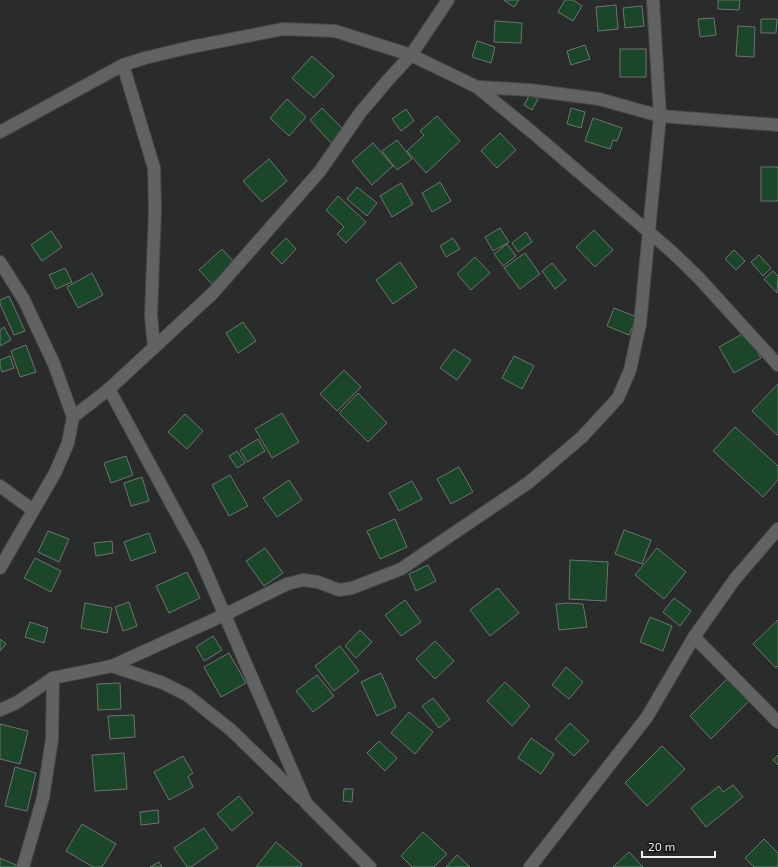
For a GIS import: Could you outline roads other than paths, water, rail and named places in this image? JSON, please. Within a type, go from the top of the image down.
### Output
[{"type":"street","points":[[73,418],[109,389],[213,294],[320,170],[360,113],[411,55],[448,0]]},
{"type":"street","points":[[0,710],[16,703],[53,678],[112,666],[224,615],[286,584],[303,580],[318,582],[339,590],[352,588],[401,569],[528,483],[582,436],[618,398],[630,370],[640,324],[650,233],[660,116],[653,0]]},
{"type":"street","points":[[0,132],[124,65],[145,58],[283,29],[335,31],[411,55],[477,87],[650,233],[698,277],[778,365]]},
{"type":"street","points":[[124,65],[154,168],[155,210],[151,315],[154,348]]},
{"type":"street","points":[[477,87],[530,90],[599,100],[660,116],[778,125]]},
{"type":"street","points":[[0,262],[28,307],[54,364],[73,418],[68,443],[55,474],[0,568]]},
{"type":"street","points":[[109,389],[198,553],[306,804]]},
{"type":"street","points":[[0,486],[33,510]]},
{"type":"street","points":[[530,867],[647,717],[694,637],[735,579],[778,529]]},
{"type":"street","points":[[694,637],[778,722]]},
{"type":"street","points":[[112,666],[163,683],[187,694],[231,730],[370,867]]},
{"type":"street","points":[[23,867],[44,798],[52,739],[53,678]]}]
